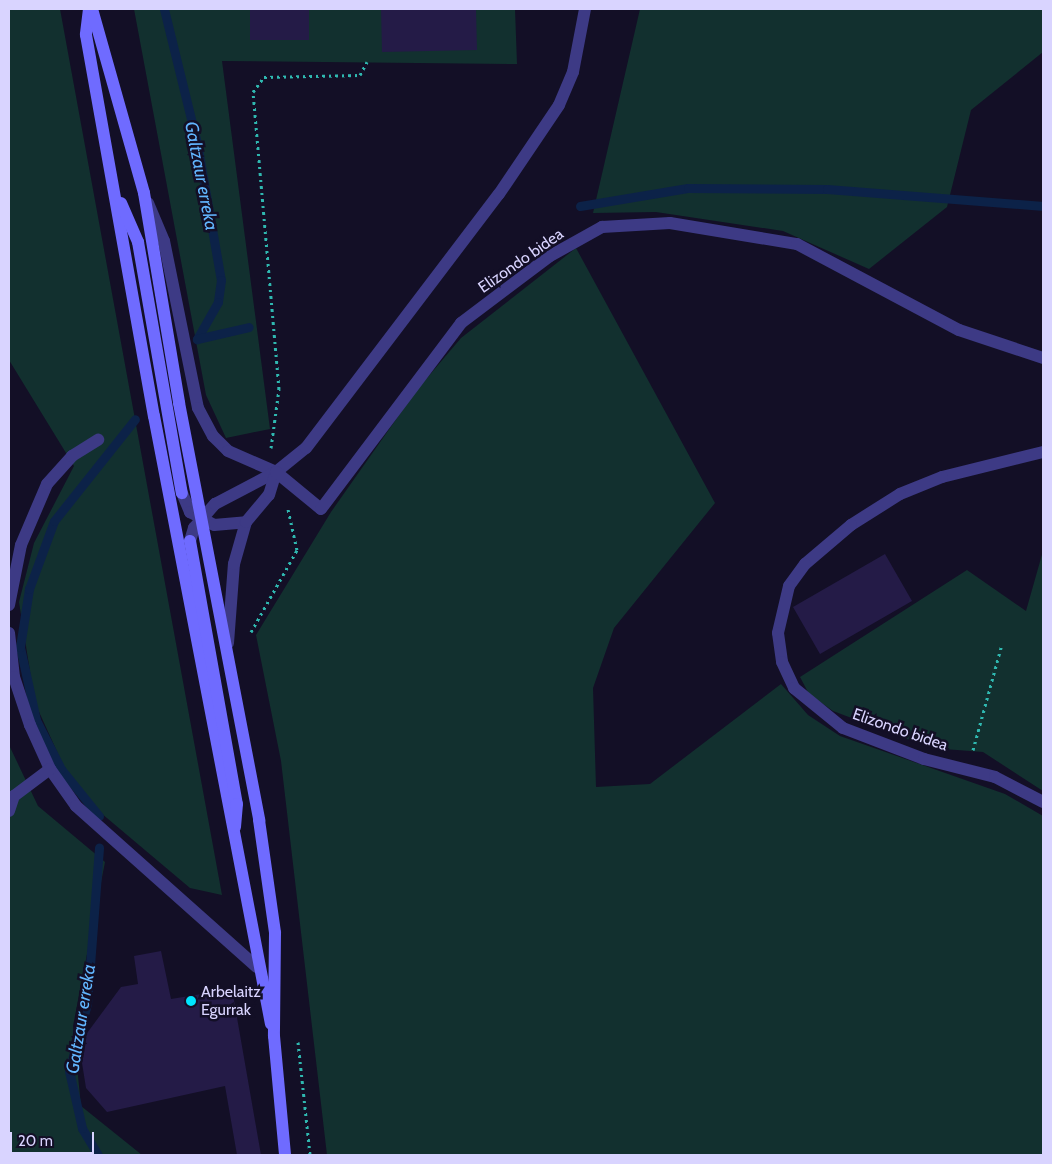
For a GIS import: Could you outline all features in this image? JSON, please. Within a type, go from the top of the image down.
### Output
[{"type":"main road","points":[[90,9],[86,35],[234,846],[257,967],[274,1036],[285,1155]]},
{"type":"main road","points":[[90,9],[144,193],[270,882],[277,986],[274,1036]]},
{"type":"main road","points":[[113,184],[138,242],[182,492]]},
{"type":"main road","points":[[190,541],[237,804],[234,846]]},
{"type":"street","points":[[190,541],[202,517],[215,504],[276,472],[306,448],[516,170],[570,80],[585,9]]},
{"type":"street","points":[[144,193],[164,241],[198,408],[213,436],[228,450],[276,472]]},
{"type":"street","name":"Elizondo bidea","points":[[276,472],[321,509],[461,323],[550,256],[602,227],[670,222],[797,244],[959,330],[1043,358]]},
{"type":"street","points":[[9,605],[22,545],[47,484],[72,456],[98,440]]},
{"type":"street","name":"Elizondo bidea","points":[[1043,452],[942,477],[900,494],[851,525],[805,564],[789,586],[781,607],[778,633],[782,662],[794,688],[814,708],[843,728],[924,759],[968,768],[1043,802]]},
{"type":"street","points":[[228,650],[234,564],[246,522],[270,495],[276,472]]},
{"type":"street","points":[[182,492],[190,512],[214,524],[246,522]]},
{"type":"street","points":[[9,633],[14,676],[50,768],[76,806],[124,852],[257,967]]},
{"type":"street","points":[[9,810],[14,796],[50,768]]},
{"type":"path","points":[[270,444],[279,389],[253,92],[264,77],[360,75],[367,62]]},
{"type":"path","points":[[968,768],[1002,644]]},
{"type":"green space","points":[[9,9],[60,9],[222,895],[190,888],[101,813],[65,769],[35,703],[19,602],[34,543],[74,466],[9,360]]},
{"type":"green space","points":[[134,9],[515,9],[517,64],[222,61],[270,429],[226,438],[206,395]]},
{"type":"green space","points":[[640,9],[1043,9],[1043,52],[971,110],[947,207],[869,269],[783,231],[656,212],[593,213]]},
{"type":"green space","points":[[576,248],[715,503],[614,628],[593,688],[596,787],[650,784],[781,684],[808,715],[840,736],[1005,794],[1043,816],[1043,1155],[327,1155],[281,761],[256,635],[331,512],[416,391],[461,338]]},
{"type":"green space","points":[[1043,551],[1043,791],[983,752],[931,748],[833,711],[809,694],[800,677],[967,570],[1026,611]]},
{"type":"green space","points":[[9,745],[38,806],[105,862],[73,1026],[81,1106],[142,1155],[9,1155]]},
{"type":"building","points":[[250,9],[309,9],[309,40],[250,40]]},
{"type":"building","points":[[381,9],[476,9],[477,50],[382,52]]},
{"type":"building","points":[[885,554],[912,601],[820,654],[793,607]]},
{"type":"building","points":[[161,951],[171,999],[232,989],[261,1155],[237,1155],[225,1086],[107,1112],[86,1088],[79,1044],[121,987],[138,984],[134,956]]},
{"type":"waterway","name":"Galtzaur erreka","points":[[164,9],[197,143],[221,280],[218,302],[197,339]]},
{"type":"waterway","points":[[580,206],[688,188],[827,189],[1043,206]]},
{"type":"waterway","points":[[197,339],[249,327]]},
{"type":"waterway","name":"Galtzaur erreka","points":[[99,816],[61,769],[36,720],[20,647],[29,589],[54,521],[135,419]]},
{"type":"waterway","name":"Galtzaur erreka","points":[[98,1155],[82,1128],[69,1071],[87,1004],[99,847]]},
{"type":"place","name":"Arbelaitz Egurrak","points":[[191,1001]]}]
